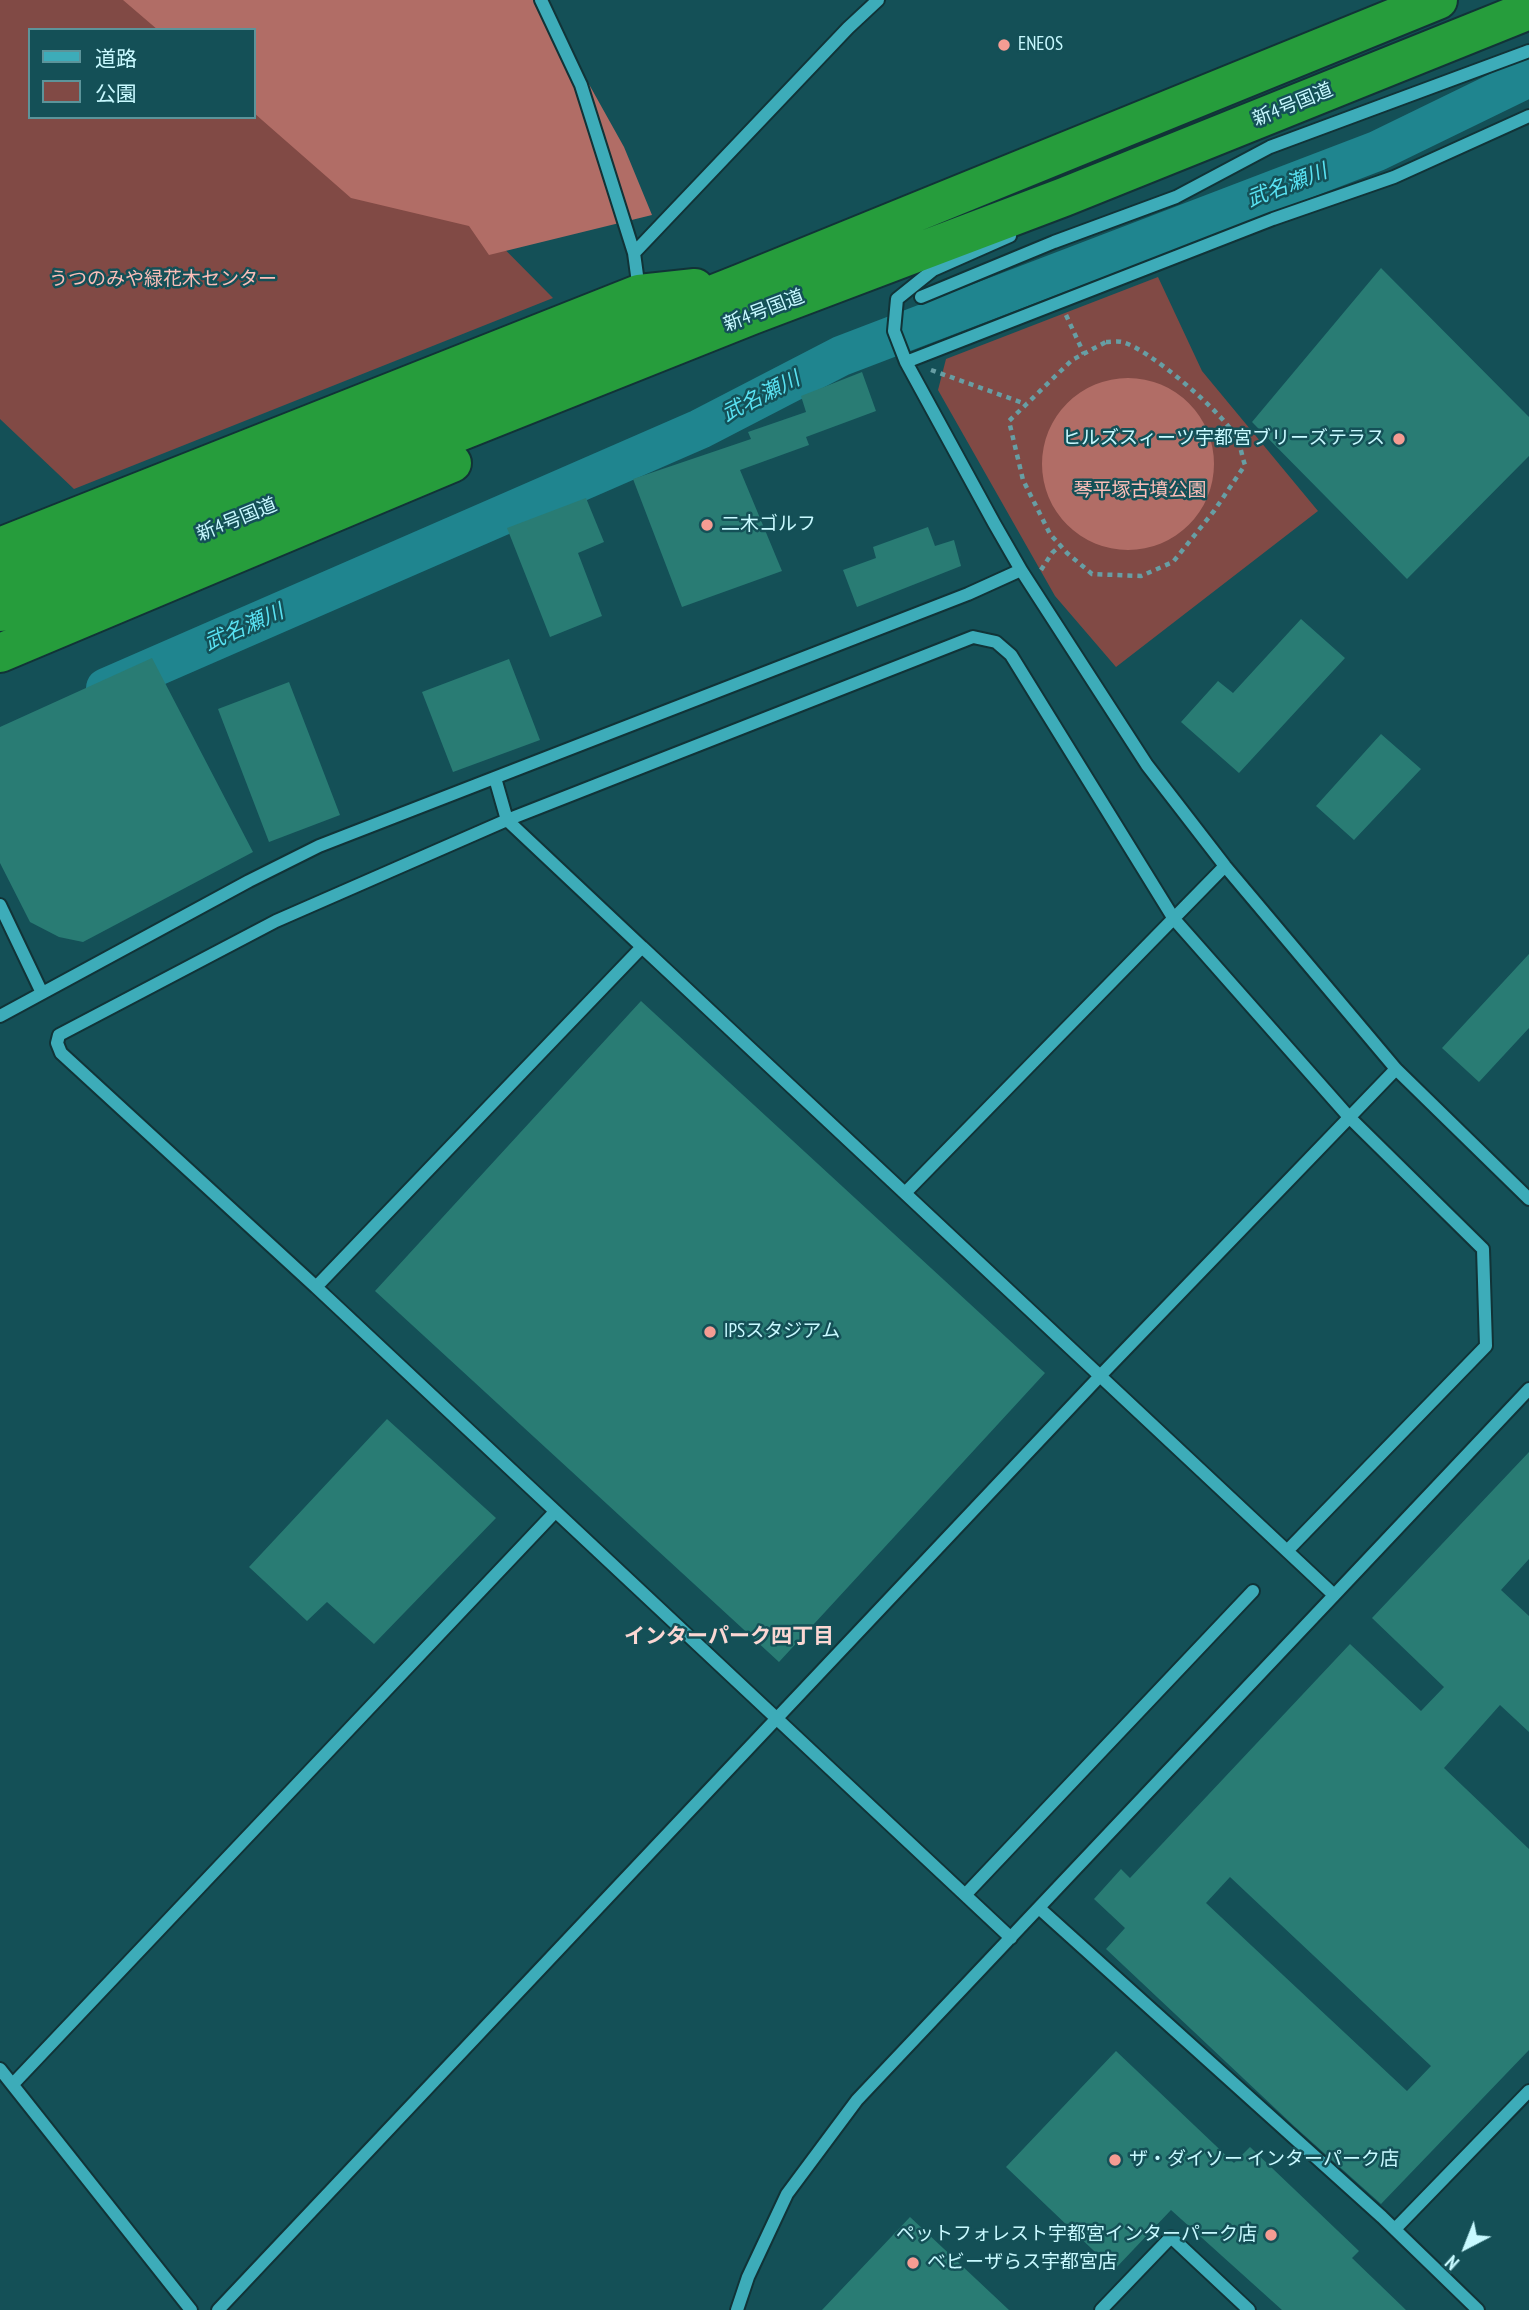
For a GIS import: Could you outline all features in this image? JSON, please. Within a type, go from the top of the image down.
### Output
[{"type":"highway","name":"新4号国道","points":[[0,612],[14,573],[140,559],[1438,0]]},
{"type":"highway","name":"新4号国道","points":[[747,299],[1064,197],[1529,10]]},
{"type":"highway","points":[[14,573],[639,294],[747,299]]},
{"type":"highway","points":[[0,653],[583,407],[747,299]]},
{"type":"street","points":[[541,0],[581,85],[634,253],[639,294]]},
{"type":"street","points":[[634,253],[848,28],[878,0]]},
{"type":"street","points":[[921,297],[1054,242],[1176,197],[1270,147],[1529,51]]},
{"type":"street","points":[[906,362],[1273,219],[1394,177],[1529,116]]},
{"type":"street","points":[[1064,197],[1006,239],[933,270],[897,299],[894,331],[906,362],[1021,570],[1147,765],[1225,866],[1396,1069],[1529,1199]]},
{"type":"street","points":[[0,1016],[319,846],[968,594],[1021,570]]},
{"type":"street","points":[[1011,1938],[316,1287],[61,1053],[57,1043],[59,1035],[276,921],[507,820],[973,637],[996,642],[1011,655],[1174,919],[1349,1117],[1483,1249],[1486,1346],[1287,1551]]},
{"type":"street","points":[[495,778],[507,820],[1334,1595]]},
{"type":"street","points":[[905,1194],[1225,866]]},
{"type":"street","points":[[0,905],[42,993]]},
{"type":"street","points":[[316,1287],[642,947]]},
{"type":"street","points":[[218,2310],[1100,1376],[1396,1069]]},
{"type":"street","points":[[737,2310],[748,2277],[788,2194],[857,2100],[1529,1388]]},
{"type":"street","points":[[13,2084],[555,1512]]},
{"type":"street","points":[[965,1895],[1253,1591]]},
{"type":"street","points":[[1039,1908],[1395,2230],[1478,2310]]},
{"type":"street","points":[[0,2069],[191,2310]]},
{"type":"street","points":[[1395,2230],[1529,2091]]},
{"type":"street","points":[[1101,2310],[1171,2237],[1249,2310]]},
{"type":"path","points":[[1060,302],[1084,354]]},
{"type":"path","points":[[1106,342],[1124,342],[1155,358],[1216,413],[1237,438],[1245,465],[1214,511],[1173,562],[1141,576],[1092,574],[1050,534],[1023,480],[1009,421],[1026,404],[1072,360],[1106,342]]},
{"type":"path","points":[[906,362],[1026,404]]},
{"type":"path","points":[[1032,586],[1060,545]]},
{"type":"green space","name":"うつのみや緑花木センター","points":[[0,0],[258,0],[553,298],[74,489],[0,419]]},
{"type":"green space","points":[[123,0],[542,0],[624,147],[652,215],[489,255],[469,226],[351,198],[256,115],[256,28],[156,28]]},
{"type":"green space","name":"琴平塚古墳公園","points":[[1158,277],[1202,371],[1318,511],[1116,667],[1055,596],[938,390],[946,359]]},
{"type":"green space","points":[[1128,378],[1161,385],[1189,403],[1207,431],[1214,464],[1207,497],[1189,525],[1161,543],[1128,550],[1095,543],[1067,525],[1049,497],[1042,464],[1049,431],[1067,403],[1095,385]]},
{"type":"building","name":"ヒルズスィーツ宇都宮ブリーズテラス","points":[[1381,268],[1529,417],[1529,456],[1407,579],[1252,422]]},
{"type":"building","name":"二木ゴルフ","points":[[862,372],[876,411],[806,437],[809,445],[740,470],[782,571],[682,607],[633,479],[751,439],[748,432],[806,412],[801,396]]},
{"type":"building","points":[[586,498],[604,542],[578,553],[602,616],[550,637],[507,528]]},
{"type":"building","points":[[928,527],[935,546],[954,540],[961,566],[857,607],[843,570],[876,558],[873,547]]},
{"type":"building","points":[[1301,619],[1345,658],[1239,773],[1181,722],[1218,681],[1233,693]]},
{"type":"building","points":[[152,658],[253,852],[83,942],[59,937],[30,922],[0,863],[0,727]]},
{"type":"building","points":[[509,659],[540,740],[453,772],[422,692]]},
{"type":"building","points":[[289,682],[340,815],[269,842],[218,709]]},
{"type":"building","points":[[1381,734],[1421,769],[1354,840],[1316,806]]},
{"type":"building","points":[[1529,954],[1529,1028],[1479,1082],[1442,1048]]},
{"type":"building","name":"IPSスタジアム","points":[[641,1001],[1045,1373],[779,1662],[375,1291]]},
{"type":"building","points":[[387,1419],[496,1518],[374,1644],[327,1602],[307,1621],[249,1567]]},
{"type":"building","points":[[1529,1452],[1529,1559],[1501,1590],[1529,1616],[1529,1732],[1500,1705],[1444,1768],[1529,1849],[1529,2050],[1381,2204],[1106,1949],[1125,1928],[1094,1899],[1121,1869],[1130,1878],[1350,1644],[1421,1711],[1444,1687],[1372,1618]],"holes":[[[1230,1877],[1431,2066],[1407,2091],[1206,1903]]]},
{"type":"building","points":[[1116,2051],[1234,2163],[1250,2147],[1359,2251],[1352,2258],[1406,2310],[1282,2310],[1171,2210],[1114,2270],[1006,2167]]},
{"type":"building","name":"ベビーザらス宇都宮店","points":[[910,2217],[1009,2310],[822,2310]]},
{"type":"waterway","name":"武名瀬川","points":[[106,688],[700,429],[841,356],[1377,151],[1529,77]]},
{"type":"place","name":"ENEOS","points":[[1004,45]]},
{"type":"place","name":"ヒルズスィーツ宇都宮ブリーズテラス","points":[[1399,439]]},
{"type":"place","name":"二木ゴルフ","points":[[707,525]]},
{"type":"place","name":"IPSスタジアム","points":[[710,1332]]},
{"type":"place","name":"ザ・ダイソー インターパーク店","points":[[1115,2160]]},
{"type":"place","name":"ペットフォレスト宇都宮インターパーク店","points":[[1271,2235]]},
{"type":"place","name":"ベビーザらス宇都宮店","points":[[913,2263]]},
{"type":"district","name":"インターパーク四丁目","points":[[729,1637]]}]
